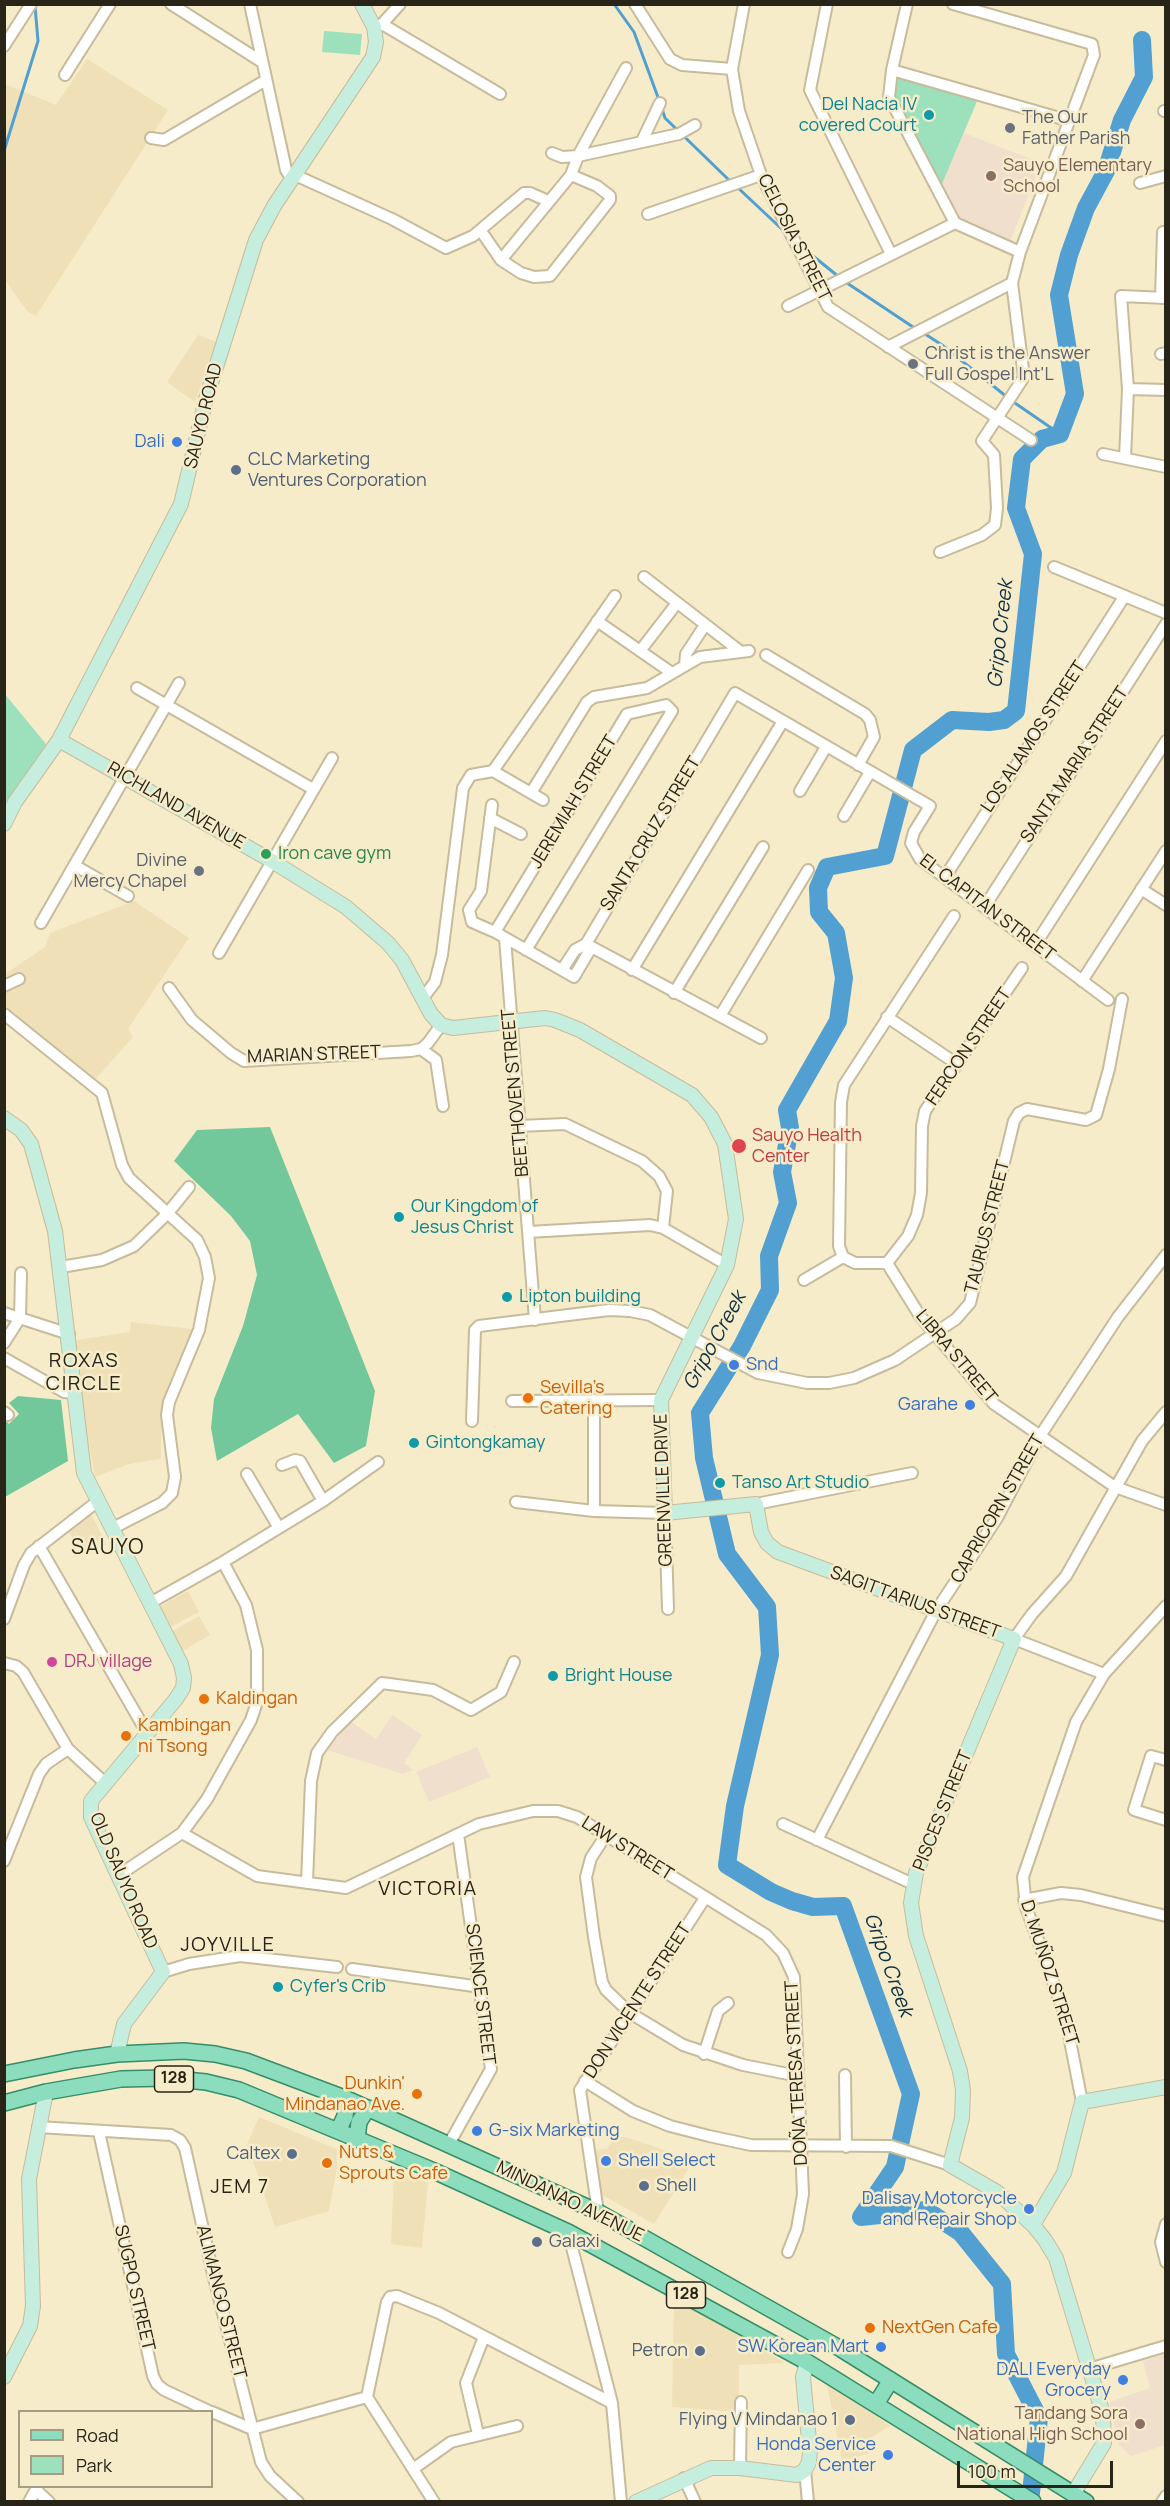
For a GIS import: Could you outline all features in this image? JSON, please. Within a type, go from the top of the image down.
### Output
[{"type":"main road","name":"MINDANAO AVENUE","points":[[4,2074],[117,2054],[184,2051],[214,2054],[246,2061],[347,2099],[598,2212],[891,2380],[1080,2498]]},
{"type":"main road","name":"MINDANAO AVENUE","points":[[4,2103],[46,2092],[121,2079],[165,2078],[206,2082],[239,2090],[568,2232],[807,2362],[1033,2502]]},
{"type":"main road","points":[[338,2131],[345,2116],[347,2099]]},
{"type":"main road","points":[[357,2139],[359,2122],[368,2108]]},
{"type":"main road","points":[[876,2404],[891,2380]]},
{"type":"street","points":[[4,46],[31,4]]},
{"type":"street","points":[[65,75],[110,4]]},
{"type":"street","points":[[171,4],[262,62]]},
{"type":"street","points":[[250,4],[283,147],[286,170],[402,224],[440,247],[451,248],[477,233],[524,193],[530,193],[548,201]]},
{"type":"street","name":"SAUYO ROAD","points":[[4,824],[15,802],[59,740],[181,504],[206,399],[256,240],[296,173],[374,57],[378,26],[362,4]]},
{"type":"street","points":[[400,4],[378,26],[500,94]]},
{"type":"street","points":[[635,4],[670,59],[682,65],[732,69]]},
{"type":"street","name":"CELOSIA STREET","points":[[744,4],[732,69],[739,111],[761,175],[828,307],[1031,440]]},
{"type":"street","points":[[827,4],[810,90],[891,254]]},
{"type":"street","points":[[907,4],[892,70],[889,97],[955,223],[1020,252]]},
{"type":"street","points":[[940,552],[982,535],[994,525],[997,508],[994,455],[982,441],[1023,377],[1012,283],[1020,252],[1094,55],[1092,44],[953,4]]},
{"type":"street","points":[[501,260],[571,175],[578,156],[627,68]]},
{"type":"street","points":[[892,70],[1070,121]]},
{"type":"street","points":[[151,138],[164,140],[266,80]]},
{"type":"street","points":[[642,141],[660,103]]},
{"type":"street","points":[[552,153],[562,157],[578,156],[679,134],[695,125]]},
{"type":"street","points":[[283,147],[296,173]]},
{"type":"street","points":[[477,233],[501,260],[521,273],[550,276],[609,204],[610,196],[597,186],[571,175]]},
{"type":"street","points":[[648,214],[761,175]]},
{"type":"street","points":[[1140,183],[1166,176]]},
{"type":"street","points":[[788,306],[819,293],[955,223]]},
{"type":"street","points":[[1125,458],[1128,389],[1121,296],[1163,298],[1163,232]]},
{"type":"street","points":[[888,347],[1012,283]]},
{"type":"street","points":[[1128,389],[1166,390]]},
{"type":"street","points":[[1103,454],[1166,467]]},
{"type":"street","points":[[1054,567],[1166,613]]},
{"type":"street","points":[[531,793],[587,702],[594,697],[647,688],[685,666],[712,654],[745,652],[705,625],[644,577]]},
{"type":"street","points":[[493,771],[615,596]]},
{"type":"street","name":"LOS ALAMOS STREET","points":[[945,877],[1124,597]]},
{"type":"street","points":[[640,651],[676,603]]},
{"type":"street","points":[[597,621],[672,673]]},
{"type":"street","name":"SANTA MARIA STREET","points":[[985,906],[1166,624]]},
{"type":"street","points":[[685,666],[686,654],[705,625]]},
{"type":"street","points":[[766,655],[865,714],[870,720],[874,737],[858,765]]},
{"type":"street","points":[[41,923],[179,683]]},
{"type":"street","points":[[137,688],[313,789]]},
{"type":"street","name":"EL CAPITAN STREET","points":[[735,693],[930,806],[914,832],[911,843],[914,852],[1108,1000]]},
{"type":"street","name":"SANTA CRUZ STREET","points":[[589,946],[575,950],[562,970],[574,977],[589,946],[735,693]]},
{"type":"street","name":"JEREMIAH STREET","points":[[500,935],[627,714],[666,705],[672,711],[526,950]]},
{"type":"street","points":[[632,970],[783,721]]},
{"type":"street","name":"RICHLAND AVENUE","points":[[59,740],[272,861],[346,907],[388,943],[402,960],[431,1014],[441,1025]]},
{"type":"street","points":[[1035,945],[1166,741]]},
{"type":"street","points":[[800,791],[826,747]]},
{"type":"street","points":[[219,953],[332,758]]},
{"type":"street","points":[[423,998],[435,982],[442,955],[463,788],[471,775],[493,771],[543,800]]},
{"type":"street","points":[[844,816],[870,772]]},
{"type":"street","points":[[492,805],[481,891],[468,910],[472,922],[562,970]]},
{"type":"street","points":[[490,818],[521,834]]},
{"type":"street","points":[[674,993],[763,847]]},
{"type":"street","points":[[1082,981],[1166,851]]},
{"type":"street","points":[[74,865],[128,896]]},
{"type":"street","points":[[720,1016],[808,870]]},
{"type":"street","points":[[1141,890],[1166,905]]},
{"type":"street","points":[[887,1263],[855,1263],[843,1257],[839,1246],[841,1102],[844,1085],[954,916]]},
{"type":"street","name":"BEETHOVEN STREET","points":[[500,935],[511,1021],[535,1320]]},
{"type":"street","points":[[589,946],[761,1038]]},
{"type":"street","name":"FERCON STREET","points":[[887,1263],[908,1236],[917,1215],[921,1193],[922,1118],[1022,968]]},
{"type":"street","points":[[4,986],[19,979]]},
{"type":"street","name":"MARIAN STREET","points":[[169,988],[192,1020],[244,1061],[421,1049]]},
{"type":"street","name":"TAURUS STREET","points":[[472,1421],[476,1326],[609,1311],[630,1311],[650,1315],[758,1373],[785,1380],[829,1383],[874,1371],[934,1335],[956,1319],[970,1303],[1014,1121],[1019,1113],[1027,1109],[1086,1120],[1096,1115],[1109,1069],[1122,999]]},
{"type":"street","points":[[4,1014],[102,1093],[125,1172],[137,1188],[197,1240],[206,1257],[209,1278],[199,1330],[169,1402],[167,1415],[175,1485],[168,1499],[113,1528]]},
{"type":"street","points":[[887,1017],[957,1064]]},
{"type":"street","name":"GREENVILLE DRIVE","points":[[441,1025],[453,1028],[545,1018],[567,1024],[681,1086],[703,1105],[725,1144],[736,1219],[727,1265],[661,1400],[668,1609]]},
{"type":"street","points":[[441,1025],[421,1049],[436,1060],[443,1106]]},
{"type":"street","name":"OLD SAUYO ROAD","points":[[4,1118],[21,1130],[31,1144],[55,1231],[84,1473],[182,1664],[184,1678],[183,1688],[176,1699],[91,1801],[91,1817],[163,1972],[124,2024],[119,2036],[117,2054]]},
{"type":"street","points":[[519,1126],[566,1124],[642,1161],[659,1176],[667,1191],[663,1228]]},
{"type":"street","points":[[61,1267],[118,1255],[134,1246],[167,1214],[189,1187]]},
{"type":"street","points":[[528,1232],[630,1225],[663,1228],[727,1265]]},
{"type":"street","name":"CAPRICORN STREET","points":[[817,1840],[936,1611],[996,1518],[1040,1436],[1118,1317],[1166,1255]]},
{"type":"street","points":[[804,1280],[843,1257]]},
{"type":"street","name":"LIBRA STREET","points":[[887,1263],[934,1335],[994,1404],[1115,1487],[1166,1505]]},
{"type":"street","points":[[4,1343],[20,1318],[21,1273]]},
{"type":"street","points":[[4,1313],[69,1334]]},
{"type":"street","points":[[4,1358],[64,1392],[75,1393]]},
{"type":"street","points":[[594,1400],[594,1511]]},
{"type":"street","points":[[512,1401],[661,1400]]},
{"type":"street","name":"PISCES STREET","points":[[950,2165],[962,2118],[963,2090],[952,2042],[916,1936],[911,1903],[913,1884],[1014,1639],[1032,1614],[1066,1576],[1142,1441],[1166,1412]]},
{"type":"street","points":[[282,1466],[295,1460],[300,1461],[323,1501]]},
{"type":"street","points":[[150,1603],[323,1501],[378,1462]]},
{"type":"street","points":[[516,1502],[594,1511],[665,1513],[756,1504],[912,1473]]},
{"type":"street","points":[[247,1474],[279,1528]]},
{"type":"street","points":[[4,1619],[24,1565],[39,1546],[98,1501]]},
{"type":"street","name":"SAGITTARIUS STREET","points":[[756,1504],[761,1532],[767,1543],[778,1552],[1104,1674]]},
{"type":"street","points":[[39,1546],[147,1734]]},
{"type":"street","points":[[119,1875],[182,1833],[207,1799],[230,1760],[251,1720],[257,1702],[257,1650],[253,1629],[246,1605],[223,1562]]},
{"type":"street","name":"D. MUÑOZ STREET","points":[[1033,2225],[1064,2173],[1082,2102],[1065,2015],[1024,1900],[1025,1869],[1076,1722],[1104,1674],[1166,1606]]},
{"type":"street","points":[[182,1833],[257,1876],[307,1883],[311,1781],[317,1753],[332,1732],[382,1683],[433,1690],[471,1710],[501,1692],[514,1662]]},
{"type":"street","points":[[4,1663],[16,1666],[23,1672],[68,1749],[105,1783]]},
{"type":"street","points":[[4,1861],[39,1774],[46,1764],[68,1749]]},
{"type":"street","points":[[1166,1761],[1151,1756],[1134,1810],[1166,1820]]},
{"type":"street","name":"LAW STREET","points":[[307,1883],[346,1888],[479,1824],[533,1811],[558,1811],[577,1817],[705,1899]]},
{"type":"street","points":[[783,1824],[913,1884]]},
{"type":"street","name":"SCIENCE STREET","points":[[449,2144],[491,2069],[458,1834]]},
{"type":"street","points":[[606,1835],[591,1858],[586,1877],[594,1937],[602,1982],[606,1990],[630,2013],[676,2041],[704,2054],[798,2076]]},
{"type":"street","points":[[1024,1900],[1061,1893],[1081,1895],[1166,1916]]},
{"type":"street","name":"DON VICENTE STREET","points":[[598,2212],[580,2090],[705,1899]]},
{"type":"street","name":"DOÑA TERESA STREET","points":[[705,1899],[766,1935],[783,1953],[795,1977],[803,2194],[797,2229],[788,2252]]},
{"type":"street","points":[[163,1972],[189,1964],[240,1956],[337,1967]]},
{"type":"street","points":[[352,1970],[481,1987]]},
{"type":"street","points":[[704,2054],[718,2011],[728,2003]]},
{"type":"street","points":[[845,2075],[846,2146]]},
{"type":"street","points":[[585,2081],[633,2111],[670,2126],[751,2145],[902,2148],[950,2165],[997,2192],[1033,2225],[1056,2258],[1089,2369],[1105,2432],[1080,2498]]},
{"type":"street","points":[[1082,2102],[1166,2087]]},
{"type":"street","points":[[4,2378],[21,2348],[32,2316],[29,2179],[46,2092]]},
{"type":"street","points":[[38,2127],[99,2132]]},
{"type":"street","name":"ALIMANGO STREET","points":[[99,2132],[171,2135],[180,2140],[185,2148],[252,2429],[264,2469],[298,2502]]},
{"type":"street","name":"SUGPO STREET","points":[[99,2132],[153,2376],[164,2390],[207,2410]]},
{"type":"street","points":[[1166,2224],[1161,2242],[1166,2262]]},
{"type":"street","points":[[568,2232],[612,2403],[621,2502]]},
{"type":"street","points":[[434,2502],[367,2397],[390,2296],[397,2296],[439,2313],[612,2403]]},
{"type":"street","points":[[478,2434],[466,2383],[484,2337]]},
{"type":"street","points":[[1089,2369],[1166,2346]]},
{"type":"street","points":[[636,2502],[684,2478],[711,2468],[740,2468],[797,2475],[805,2470],[809,2462],[810,2451],[803,2377],[807,2362]]},
{"type":"street","points":[[252,2429],[367,2397]]},
{"type":"street","points":[[740,2468],[741,2402]]},
{"type":"street","name":"SUGPO STREET","points":[[213,2413],[252,2429]]},
{"type":"street","points":[[413,2469],[445,2445],[478,2434],[517,2426]]},
{"type":"street","points":[[805,2470],[808,2502]]},
{"type":"street","points":[[684,2478],[695,2502]]},
{"type":"street","points":[[29,2502],[37,2488],[49,2502]]},
{"type":"street","points":[[1162,2502],[1166,2496]]},
{"type":"shaded area","points":[[87,59],[168,110],[36,316],[27,311],[5,280],[5,84],[56,105]]},
{"type":"shaded area","name":"Sauyo Elementary School","points":[[964,133],[1041,163],[1009,244],[957,219],[940,189]]},
{"type":"shaded area","points":[[198,335],[216,342],[195,402],[167,382]]},
{"type":"shaded area","points":[[134,901],[189,938],[128,1029],[133,1037],[96,1079],[5,1006],[5,974],[45,947],[50,933]]},
{"type":"shaded area","points":[[131,1322],[192,1329],[167,1388],[161,1413],[161,1459],[129,1464],[95,1477],[78,1385],[76,1340],[130,1332]]},
{"type":"shaded area","points":[[91,1514],[107,1545],[85,1557],[68,1531]]},
{"type":"shaded area","points":[[188,1591],[199,1612],[169,1628],[159,1607]]},
{"type":"shaded area","points":[[199,1616],[210,1635],[181,1652],[171,1632]]},
{"type":"shaded area","points":[[392,1715],[422,1735],[404,1763],[413,1770],[403,1774],[327,1750],[350,1721],[376,1739]]},
{"type":"shaded area","points":[[477,1747],[490,1777],[429,1802],[416,1772]]},
{"type":"shaded area","points":[[259,2117],[337,2149],[337,2168],[329,2211],[275,2227],[247,2144]]},
{"type":"shaded area","points":[[615,2137],[626,2137],[694,2160],[654,2224],[597,2192],[591,2150],[607,2149]]},
{"type":"shaded area","points":[[394,2166],[428,2183],[422,2248],[391,2244]]},
{"type":"shaded area","points":[[674,2296],[785,2363],[739,2365],[739,2412],[672,2407]]},
{"type":"shaded area","name":"Tandang Sora National High School","points":[[1165,2354],[1165,2445],[1131,2456],[1119,2445],[1109,2402],[1150,2388],[1143,2361]]},
{"type":"shaded area","points":[[826,2380],[890,2426],[870,2438],[870,2453],[842,2461]]},
{"type":"green space","points":[[324,31],[362,34],[360,55],[322,52]]},
{"type":"green space","points":[[895,73],[978,99],[940,189],[892,96]]},
{"type":"green space","points":[[4,693],[46,744],[6,805],[4,802]]},
{"type":"green space","points":[[270,1127],[375,1391],[366,1446],[334,1463],[298,1414],[217,1461],[211,1428],[214,1399],[243,1326],[257,1275],[250,1241],[231,1216],[174,1161],[197,1130]]},
{"type":"green space","points":[[18,1396],[61,1400],[68,1461],[5,1497],[5,1420],[9,1424],[19,1414],[9,1403]]},
{"type":"waterway","points":[[614,4],[634,32],[659,100]]},
{"type":"waterway","points":[[4,151],[38,41],[35,6]]},
{"type":"waterway","name":"Gripo Creek","points":[[1030,2502],[1039,2418],[1006,2354],[1002,2284],[961,2233],[926,2210],[861,2217],[895,2167],[911,2094],[843,1906],[813,1907],[792,1901],[771,1892],[727,1865],[735,1806],[770,1655],[767,1607],[727,1554],[704,1458],[700,1413],[742,1346],[770,1290],[769,1256],[788,1203],[782,1172],[790,1128],[787,1110],[838,1021],[844,978],[836,933],[819,912],[818,888],[827,867],[885,856],[913,750],[952,720],[989,722],[1004,720],[1016,711],[1033,554],[1016,508],[1022,459],[1042,439],[1060,434],[1075,394],[1059,295],[1069,255],[1086,208],[1106,171],[1122,120],[1144,77],[1142,40]]},
{"type":"waterway","points":[[662,109],[665,118],[731,182]]},
{"type":"waterway","points":[[736,186],[786,233]]},
{"type":"waterway","points":[[802,247],[839,277]]},
{"type":"waterway","points":[[844,281],[916,329]]},
{"type":"waterway","points":[[922,332],[942,345],[1007,397]]},
{"type":"waterway","points":[[1012,401],[1060,434]]},
{"type":"place","name":"Del Nacia IV covered Court","points":[[929,115]]},
{"type":"place","name":"The Our Father Parish","points":[[1010,128]]},
{"type":"place","name":"Sauyo Elementary School","points":[[991,176]]},
{"type":"place","name":"Christ is the Answer Full Gospel Int'L","points":[[913,364]]},
{"type":"place","name":"Dali","points":[[177,442]]},
{"type":"place","name":"CLC Marketing Ventures Corporation","points":[[236,470]]},
{"type":"place","name":"Iron cave gym","points":[[266,854]]},
{"type":"place","name":"Divine Mercy Chapel","points":[[199,871]]},
{"type":"place","name":"Sauyo Health Center","points":[[739,1146]]},
{"type":"place","name":"Our Kingdom of Jesus Christ","points":[[399,1217]]},
{"type":"place","name":"Lipton building","points":[[507,1297]]},
{"type":"place","name":"Snd","points":[[734,1365]]},
{"type":"place","name":"Sevilla’s Catering","points":[[528,1398]]},
{"type":"place","name":"Garahe","points":[[970,1405]]},
{"type":"place","name":"Gintongkamay","points":[[414,1443]]},
{"type":"place","name":"Tanso Art Studio","points":[[720,1483]]},
{"type":"place","name":"DRJ village","points":[[52,1662]]},
{"type":"place","name":"Bright House","points":[[553,1676]]},
{"type":"place","name":"Kaldingan","points":[[204,1699]]},
{"type":"place","name":"Kambingan ni Tsong","points":[[126,1736]]},
{"type":"place","name":"Cyfer's Crib","points":[[278,1987]]},
{"type":"place","name":"Dunkin' Mindanao Ave.","points":[[417,2094]]},
{"type":"place","name":"G-six Marketing","points":[[477,2131]]},
{"type":"place","name":"Caltex","points":[[292,2154]]},
{"type":"place","name":"Shell Select","points":[[606,2161]]},
{"type":"place","name":"Nuts & Sprouts Cafe","points":[[327,2163]]},
{"type":"place","name":"Shell","points":[[644,2186]]},
{"type":"place","name":"Dalisay Motorcycle and Repair Shop","points":[[1029,2209]]},
{"type":"place","name":"Galaxi","points":[[537,2242]]},
{"type":"place","name":"NextGen Cafe","points":[[870,2328]]},
{"type":"place","name":"SW Korean Mart","points":[[881,2347]]},
{"type":"place","name":"Petron","points":[[700,2351]]},
{"type":"place","name":"DALI Everyday Grocery","points":[[1123,2380]]},
{"type":"place","name":"Flying V Mindanao 1","points":[[850,2420]]},
{"type":"place","name":"Tandang Sora National High School","points":[[1140,2424]]},
{"type":"place","name":"Honda Service Center","points":[[888,2455]]},
{"type":"district","name":"ROXAS CIRCLE","points":[[84,1372]]},
{"type":"district","name":"SAUYO","points":[[108,1548]]},
{"type":"district","name":"VICTORIA","points":[[428,1889]]},
{"type":"district","name":"JOYVILLE","points":[[228,1945]]},
{"type":"district","name":"JEM 7","points":[[240,2187]]}]
